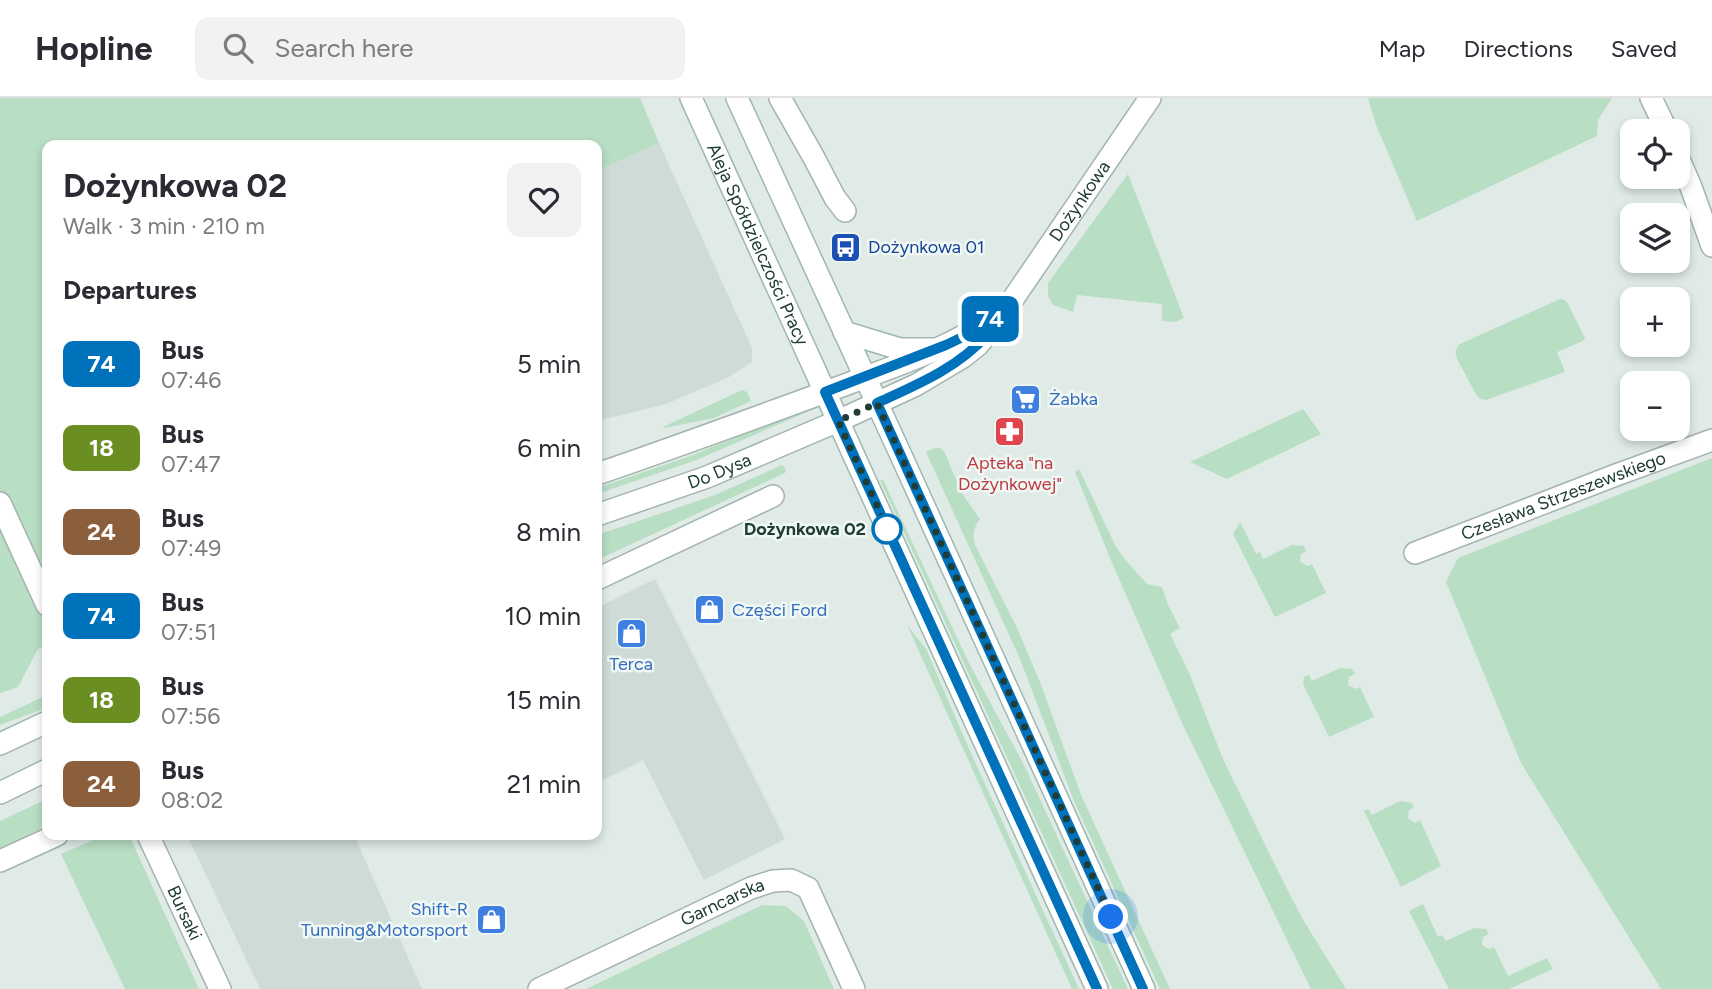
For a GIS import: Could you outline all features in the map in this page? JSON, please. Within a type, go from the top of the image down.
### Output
[{"type":"street","name":"Aleja Spółdzielczości Pracy","points":[[691,98],[1097,989]]},
{"type":"street","points":[[737,98],[1144,989]]},
{"type":"street","points":[[780,98],[835,198],[845,211]]},
{"type":"street","name":"Dożynkowa","points":[[877,403],[932,377],[963,357],[987,335],[1150,98]]},
{"type":"street","points":[[1651,98],[1661,119]]},
{"type":"street","points":[[1690,185],[1712,246]]},
{"type":"street","name":"Dożynkowa","points":[[865,377],[971,333],[1009,303]]},
{"type":"street","points":[[844,332],[900,349],[934,349]]},
{"type":"street","points":[[825,392],[865,377]]},
{"type":"street","name":"Do Dysa","points":[[602,472],[825,392]]},
{"type":"street","points":[[838,421],[877,403]]},
{"type":"street","name":"Do Dysa","points":[[602,513],[707,477],[838,421]]},
{"type":"street","name":"Czesława Strzeszewskiego","points":[[1415,553],[1603,479],[1712,440]]},
{"type":"street","points":[[602,577],[773,496]]},
{"type":"street","points":[[0,503],[42,595]]},
{"type":"street","points":[[0,744],[42,724]]},
{"type":"street","points":[[0,793],[42,772]]},
{"type":"street","points":[[0,860],[46,840]]},
{"type":"street","name":"Bursaki","points":[[150,840],[220,989]]},
{"type":"street","name":"Garncarska","points":[[539,989],[751,888],[773,881],[791,880],[808,888],[854,989]]},
{"type":"shaded area","points":[[659,143],[752,348],[752,362],[729,377],[666,404],[602,420],[602,169]]},
{"type":"shaded area","points":[[655,579],[785,839],[704,880],[643,760],[602,780],[602,606]]},
{"type":"shaded area","points":[[189,840],[356,840],[422,989],[260,989]]},
{"type":"green space","points":[[0,98],[640,98],[659,143],[602,169],[602,140],[42,140],[42,647],[38,649],[18,687],[0,693]]},
{"type":"green space","points":[[1368,98],[1612,98],[1598,120],[1597,136],[1417,221],[1376,125]]},
{"type":"green space","points":[[1128,174],[1184,318],[1175,322],[1162,321],[1162,304],[1077,295],[1073,312],[1053,305],[1048,296],[1048,283]]},
{"type":"green space","points":[[1560,299],[1568,304],[1585,338],[1557,352],[1565,372],[1486,400],[1477,396],[1457,359],[1458,346]]},
{"type":"green space","points":[[742,390],[747,392],[751,401],[714,418],[663,427]]},
{"type":"green space","points":[[813,404],[814,409],[694,461],[602,492],[602,486],[693,455]]},
{"type":"green space","points":[[1303,409],[1321,434],[1227,479],[1190,462]]},
{"type":"green space","points":[[941,448],[945,453],[961,492],[980,519],[974,531],[975,545],[1017,628],[1040,682],[1081,795],[1170,989],[1160,989],[1074,801],[1020,659],[926,452]]},
{"type":"green space","points":[[1712,458],[1712,989],[1661,989],[1521,763],[1446,582],[1458,558]]},
{"type":"green space","points":[[782,465],[786,469],[785,473],[602,558],[602,533],[715,495]]},
{"type":"green space","points":[[1079,469],[1116,547],[1147,584],[1162,587],[1180,628],[1170,634],[1190,675],[1223,759],[1302,918],[1346,989],[1311,989],[1182,723],[1075,472]]},
{"type":"green space","points":[[880,480],[883,480],[969,663],[1025,767],[1128,989],[1113,989]]},
{"type":"green space","points":[[1240,522],[1256,554],[1260,552],[1263,559],[1292,545],[1304,546],[1306,551],[1301,554],[1300,562],[1307,566],[1312,564],[1326,593],[1275,617],[1233,534]]},
{"type":"green space","points":[[907,625],[926,649],[1079,989],[1072,989]]},
{"type":"green space","points":[[1340,668],[1352,669],[1355,674],[1349,677],[1348,685],[1355,689],[1360,687],[1374,717],[1329,737],[1303,684],[1304,677],[1309,675],[1312,681]]},
{"type":"green space","points":[[42,697],[42,709],[0,725],[0,717]]},
{"type":"green space","points":[[42,801],[42,828],[0,848],[0,821]]},
{"type":"green space","points":[[1400,801],[1412,803],[1414,807],[1409,810],[1408,818],[1415,823],[1420,820],[1441,866],[1401,887],[1364,811],[1368,809],[1372,815]]},
{"type":"green space","points":[[93,840],[131,840],[199,989],[125,989],[61,854]]},
{"type":"green space","points":[[1423,904],[1438,937],[1442,935],[1446,941],[1474,928],[1486,929],[1489,934],[1483,937],[1482,945],[1489,949],[1494,947],[1508,976],[1547,958],[1553,969],[1509,989],[1449,989],[1409,911]]},
{"type":"green space","points":[[762,905],[786,906],[804,921],[834,989],[586,989]]},
{"type":"bus line","name":"74","points":[[1097,989],[825,392],[971,333],[1009,303],[987,335],[963,357],[932,377],[877,403],[1143,989]]},
{"type":"place","name":"Dożynkowa 01","points":[[845,247]]},
{"type":"place","name":"Żabka","points":[[1026,399]]},
{"type":"place","name":"Apteka \"na Dożynkowej\"","points":[[1010,432]]},
{"type":"place","name":"Dożynkowa 02","points":[[887,529]]},
{"type":"place","name":"Części Ford","points":[[709,610]]},
{"type":"place","name":"Terca","points":[[631,634]]},
{"type":"place","name":"Shift-R Tunning&Motorsport","points":[[491,919]]},
{"type":"route","points":[[887,529],[890,534],[838,421],[877,403],[1111,917]]}]
